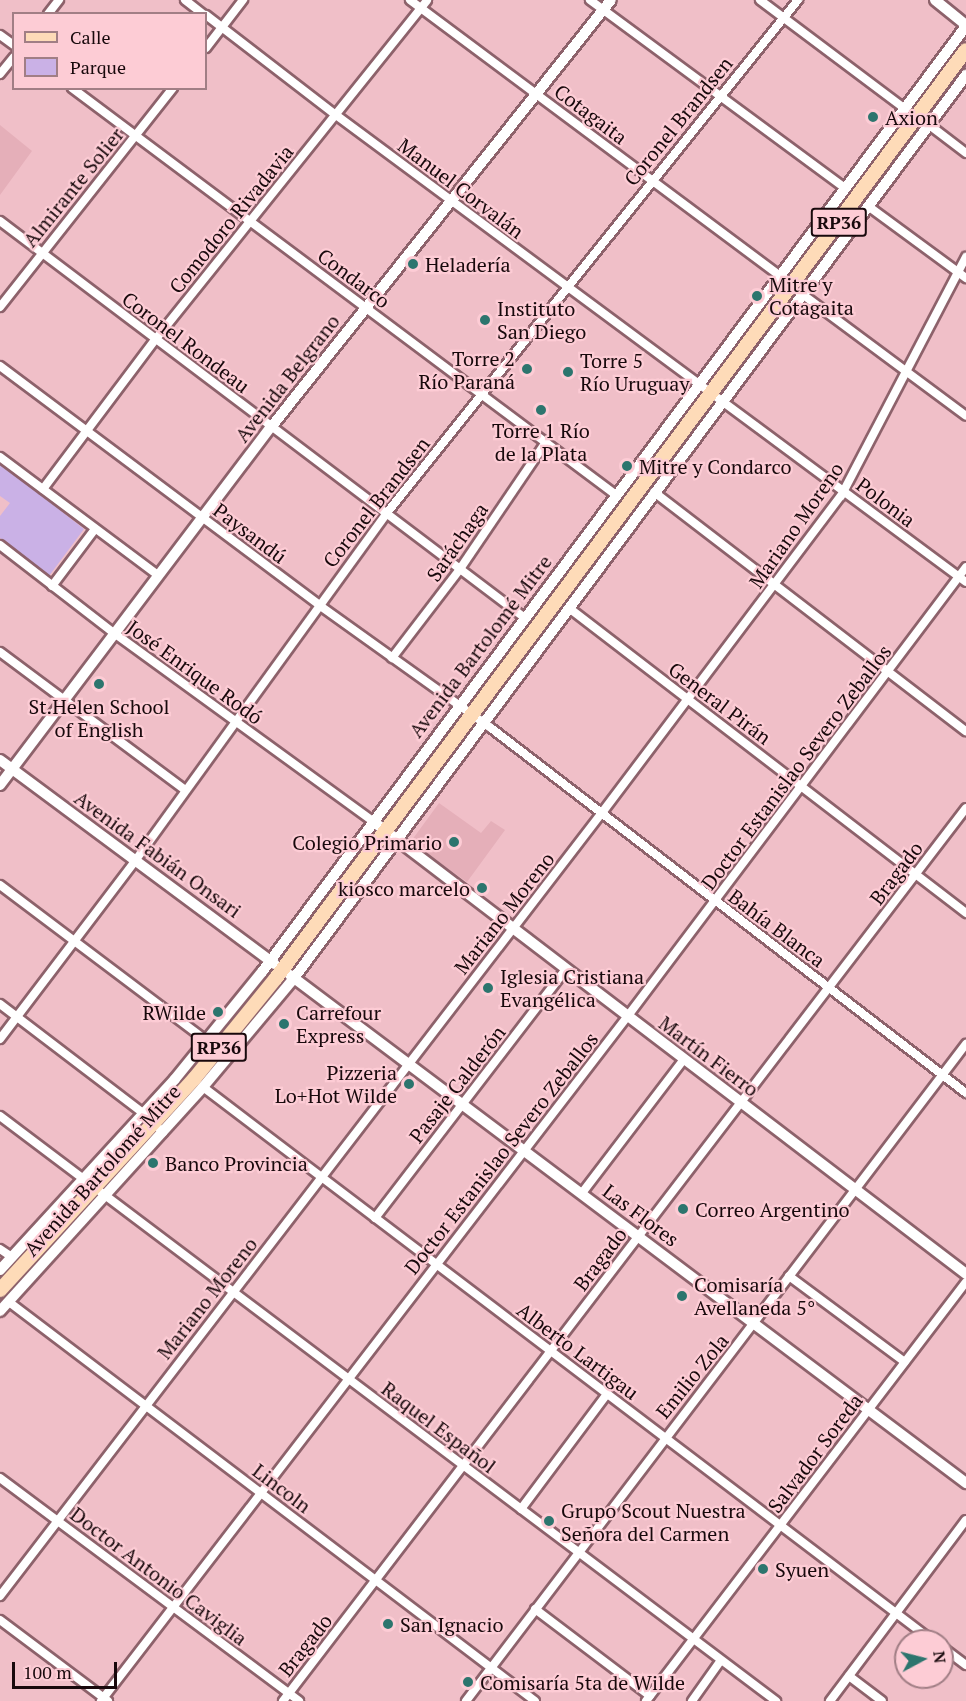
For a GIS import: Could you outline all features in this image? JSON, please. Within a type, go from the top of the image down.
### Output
[{"type":"main road","name":"Avenida Bartolomé Mitre","points":[[4,1296],[94,1188],[288,974],[391,836],[466,710],[716,397],[966,50]]},
{"type":"street","points":[[50,12],[59,0]]},
{"type":"street","name":"Manuel Corvalán","points":[[185,0],[202,12]]},
{"type":"street","points":[[207,47],[243,0]]},
{"type":"street","name":"Cotagaita","points":[[410,0],[781,277]]},
{"type":"street","name":"Comodoro Rivadavia","points":[[43,489],[85,430],[155,340],[427,0]]},
{"type":"street","points":[[590,0],[846,189]]},
{"type":"street","name":"Avenida Belgrano","points":[[0,785],[201,517],[365,307],[611,0]]},
{"type":"street","points":[[760,0],[906,109]]},
{"type":"street","name":"Coronel Brandsen","points":[[0,1039],[135,861],[386,514],[652,179],[798,0]]},
{"type":"street","points":[[935,0],[966,25]]},
{"type":"street","name":"Manuel Corvalán","points":[[207,16],[336,115],[699,384]]},
{"type":"street","name":"Avenida Bartolomé Mitre","points":[[153,1122],[207,1041],[374,822],[466,710],[525,618],[906,109],[966,25]]},
{"type":"street","points":[[0,34],[12,43]]},
{"type":"street","points":[[0,74],[12,59]]},
{"type":"street","name":"Avenida Bartolomé Mitre","points":[[391,836],[483,723],[569,608],[654,492],[716,397],[802,294],[966,75]]},
{"type":"street","name":"Condarco","points":[[75,90],[616,495]]},
{"type":"street","name":"Almirante Solier","points":[[0,307],[171,90]]},
{"type":"street","points":[[928,124],[966,153]]},
{"type":"street","points":[[868,206],[966,278]]},
{"type":"street","name":"Coronel Rondeau","points":[[0,221],[525,618]]},
{"type":"street","name":"Mariano Moreno","points":[[0,1596],[601,814],[844,491],[966,257]]},
{"type":"street","points":[[802,294],[966,416]]},
{"type":"street","name":"Paysandú","points":[[0,366],[319,605],[483,723]]},
{"type":"street","name":"Polonia","points":[[699,384],[963,580]]},
{"type":"street","name":"Saráchaga","points":[[392,658],[460,569],[546,442]]},
{"type":"street","points":[[0,458],[158,575]]},
{"type":"street","points":[[654,492],[966,731]]},
{"type":"street","points":[[52,586],[95,529]]},
{"type":"street","name":"José Enrique Rodó","points":[[0,545],[114,633],[374,822]]},
{"type":"street","name":"Doctor Estanislao Severo Zeballos","points":[[104,1700],[173,1606],[627,1017],[801,786],[963,580],[966,567]]},
{"type":"street","name":"General Pirán","points":[[569,608],[966,913]]},
{"type":"street","points":[[0,652],[185,790]]},
{"type":"street","name":"Bahía Blanca","points":[[483,723],[966,1092]]},
{"type":"street","name":"Avenida Fabián Onsari","points":[[0,760],[288,974]]},
{"type":"street","name":"Bragado","points":[[286,1697],[966,808]]},
{"type":"street","name":"Martín Fierro","points":[[374,822],[966,1274]]},
{"type":"street","points":[[0,885],[207,1041]]},
{"type":"street","name":"Pasaje Calderón","points":[[375,1218],[565,970]]},
{"type":"street","name":"Avenida Bartolomé Mitre","points":[[153,1122],[203,1088],[288,974]]},
{"type":"street","name":"Las Flores","points":[[288,974],[966,1483]]},
{"type":"street","points":[[0,1004],[153,1122]]},
{"type":"street","name":"Emilio Zola","points":[[466,1701],[664,1437],[754,1324],[966,1044]]},
{"type":"street","points":[[582,1193],[684,1059]]},
{"type":"street","name":"Alberto Lartigau","points":[[203,1088],[917,1629]]},
{"type":"street","name":"Raquel Español","points":[[0,1116],[776,1701]]},
{"type":"street","name":"Avenida Bartolomé Mitre","points":[[0,1270],[12,1257],[94,1188]]},
{"type":"street","points":[[0,1249],[12,1257]]},
{"type":"street","points":[[789,1276],[905,1362]]},
{"type":"street","name":"Salvador Soreda","points":[[648,1698],[966,1282]]},
{"type":"street","name":"Avenida Bartolomé Mitre","points":[[0,1311],[4,1296]]},
{"type":"street","name":"Lincoln","points":[[4,1296],[144,1406],[535,1701]]},
{"type":"street","points":[[521,1509],[607,1394]]},
{"type":"street","name":"Doctor Antonio Caviglia","points":[[0,1478],[173,1606],[286,1697],[298,1701]]},
{"type":"street","points":[[830,1701],[966,1520]]},
{"type":"street","points":[[535,1609],[648,1698]]},
{"type":"street","points":[[0,1620],[104,1700]]},
{"type":"street","points":[[692,1701],[721,1660]]},
{"type":"street","points":[[849,1676],[882,1701]]},
{"type":"shaded area","points":[[0,125],[32,151],[0,195]]},
{"type":"shaded area","name":"Colegio Primario","points":[[439,803],[481,833],[491,821],[505,830],[467,882],[413,844],[412,840]]},
{"type":"green space","points":[[963,38],[965,39],[708,382],[708,381]]},
{"type":"green space","points":[[966,62],[966,68],[722,393],[722,390]]},
{"type":"green space","points":[[696,396],[472,702],[470,700]]},
{"type":"green space","points":[[709,406],[486,713],[483,711]]},
{"type":"green space","points":[[0,463],[84,529],[49,576],[0,538],[0,516],[10,503],[0,496]]},
{"type":"green space","points":[[459,713],[462,716],[383,821],[380,820]]},
{"type":"green space","points":[[474,723],[477,725],[397,833],[394,830]]},
{"type":"green space","points":[[373,830],[376,832],[283,956],[281,955]]},
{"type":"green space","points":[[269,971],[272,973],[211,1049],[154,1113],[151,1111]]},
{"type":"green space","points":[[95,1196],[97,1199],[0,1304],[0,1300]]},
{"type":"place","name":"Axion","points":[[873,117]]},
{"type":"place","name":"Heladería","points":[[413,264]]},
{"type":"place","name":"Mitre y Cotagaita","points":[[757,296]]},
{"type":"place","name":"Instituto San Diego","points":[[485,320]]},
{"type":"place","name":"Torre 2 Río Paraná","points":[[527,369]]},
{"type":"place","name":"Torre 5 Río Uruguay","points":[[568,372]]},
{"type":"place","name":"Torre 1 Río de la Plata","points":[[541,410]]},
{"type":"place","name":"Mitre y Condarco","points":[[627,466]]},
{"type":"place","name":"St.Helen School of English","points":[[99,684]]},
{"type":"place","name":"Colegio Primario","points":[[454,842]]},
{"type":"place","name":"kiosco marcelo","points":[[482,888]]},
{"type":"place","name":"Iglesia Cristiana Evangélica","points":[[488,988]]},
{"type":"place","name":"RWilde","points":[[218,1012]]},
{"type":"place","name":"Carrefour Express","points":[[284,1024]]},
{"type":"place","name":"Pizzeria Lo+Hot Wilde","points":[[409,1084]]},
{"type":"place","name":"Banco Provincia","points":[[153,1163]]},
{"type":"place","name":"Correo Argentino","points":[[683,1209]]},
{"type":"place","name":"Comisaría Avellaneda 5°","points":[[682,1296]]},
{"type":"place","name":"Grupo Scout Nuestra Señora del Carmen","points":[[549,1521]]},
{"type":"place","name":"Syuen","points":[[763,1569]]},
{"type":"place","name":"San Ignacio","points":[[388,1624]]},
{"type":"place","name":"Comisaría 5ta de Wilde","points":[[468,1682]]}]
